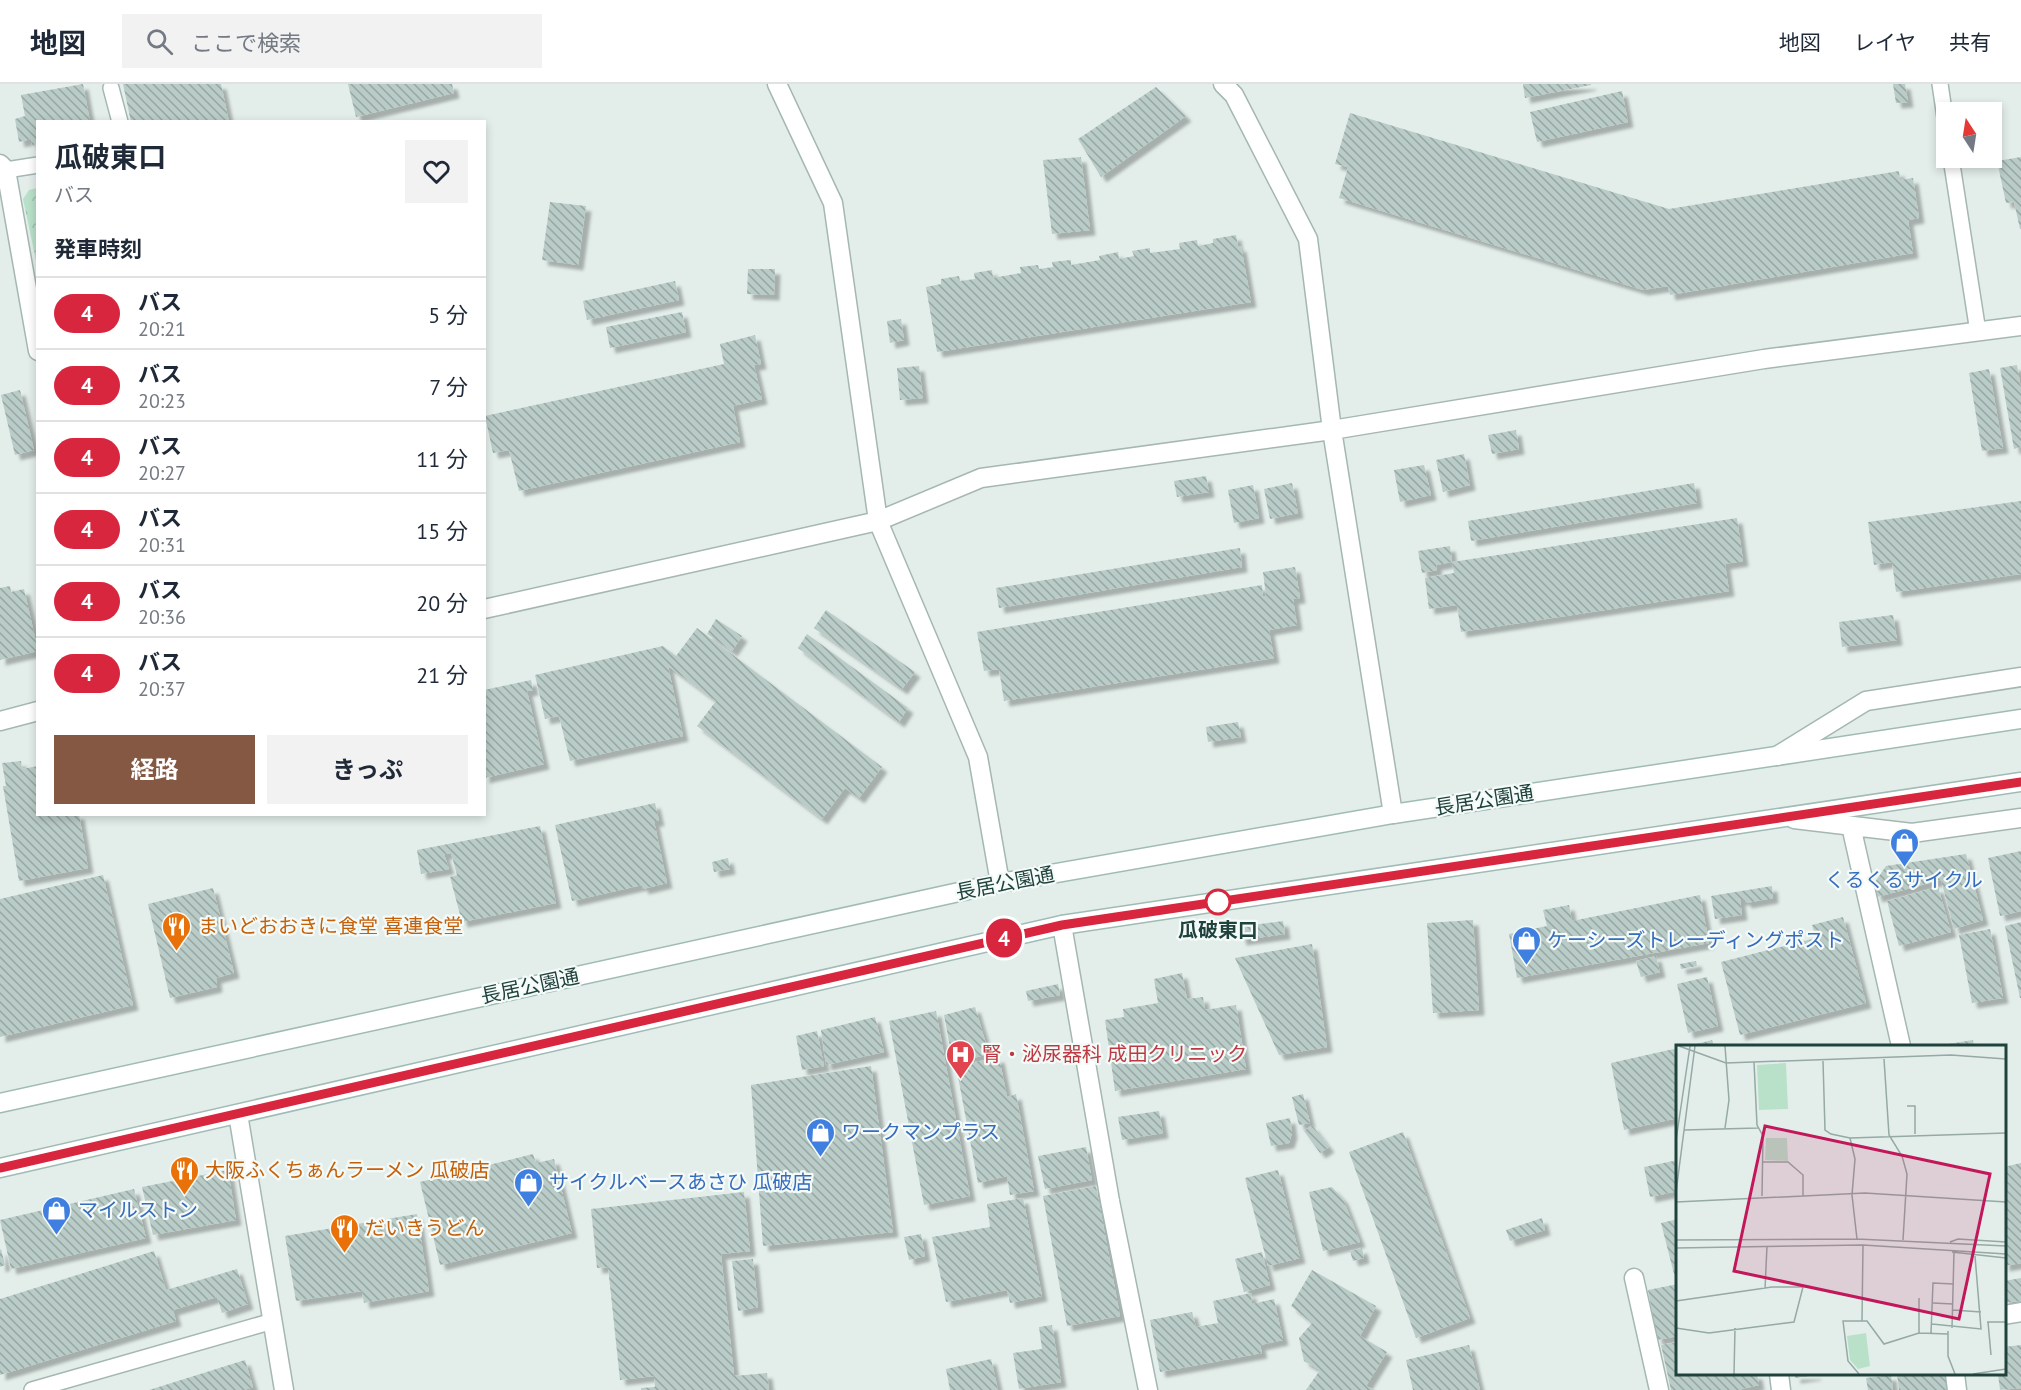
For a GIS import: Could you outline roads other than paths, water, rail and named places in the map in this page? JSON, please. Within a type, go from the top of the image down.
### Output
[{"type":"street","points":[[777,84],[833,203],[878,521],[978,757],[1000,883]]},
{"type":"street","points":[[1223,84],[1234,94],[1308,239],[1332,430],[1393,814]]},
{"type":"street","points":[[3,167],[36,340]]},
{"type":"street","points":[[486,609],[878,521],[981,478],[1332,430],[1764,359],[2021,326]]},
{"type":"street","points":[[1777,756],[1866,701],[2021,677]]},
{"type":"street","points":[[0,721],[36,712]]},
{"type":"street","name":"長居公園通","points":[[0,1103],[1000,883],[1393,814],[2021,719]]},
{"type":"street","points":[[0,1168],[1062,925],[2021,782]]},
{"type":"street","points":[[1783,817],[1912,833],[2021,818]]},
{"type":"street","points":[[1851,826],[1900,1045]]},
{"type":"street","points":[[1062,925],[1110,1201],[1148,1390]]},
{"type":"street","points":[[238,1114],[284,1390]]},
{"type":"street","points":[[1634,1278],[1659,1390]]},
{"type":"street","points":[[2006,1315],[2021,1312]]},
{"type":"street","points":[[1779,1375],[1781,1390]]},
{"type":"street","points":[[1955,1375],[1957,1390]]},
{"type":"lane","points":[[1940,84],[1943,102]]},
{"type":"lane","points":[[111,88],[119,120]]},
{"type":"lane","points":[[3,167],[36,165]]},
{"type":"lane","points":[[1953,168],[1978,332]]},
{"type":"lane","points":[[32,1390],[273,1321]]},
{"type":"place","name":"くるくるサイクル","points":[[1904,868]]},
{"type":"place","name":"瓜破東口","points":[[1218,902]]},
{"type":"place","name":"まいどおおきに食堂 喜連食堂","points":[[177,952]]},
{"type":"place","name":"ケーシーズトレーディングポスト","points":[[1526,966]]},
{"type":"place","name":"腎・泌尿器科 成田クリニック","points":[[961,1080]]},
{"type":"place","name":"ワークマンプラス","points":[[820,1158]]},
{"type":"place","name":"大阪ふくちぁんラーメン 瓜破店","points":[[184,1196]]},
{"type":"place","name":"サイクルベースあさひ 瓜破店","points":[[528,1208]]},
{"type":"place","name":"マイルストン","points":[[57,1236]]},
{"type":"place","name":"だいきうどん","points":[[344,1254]]}]
